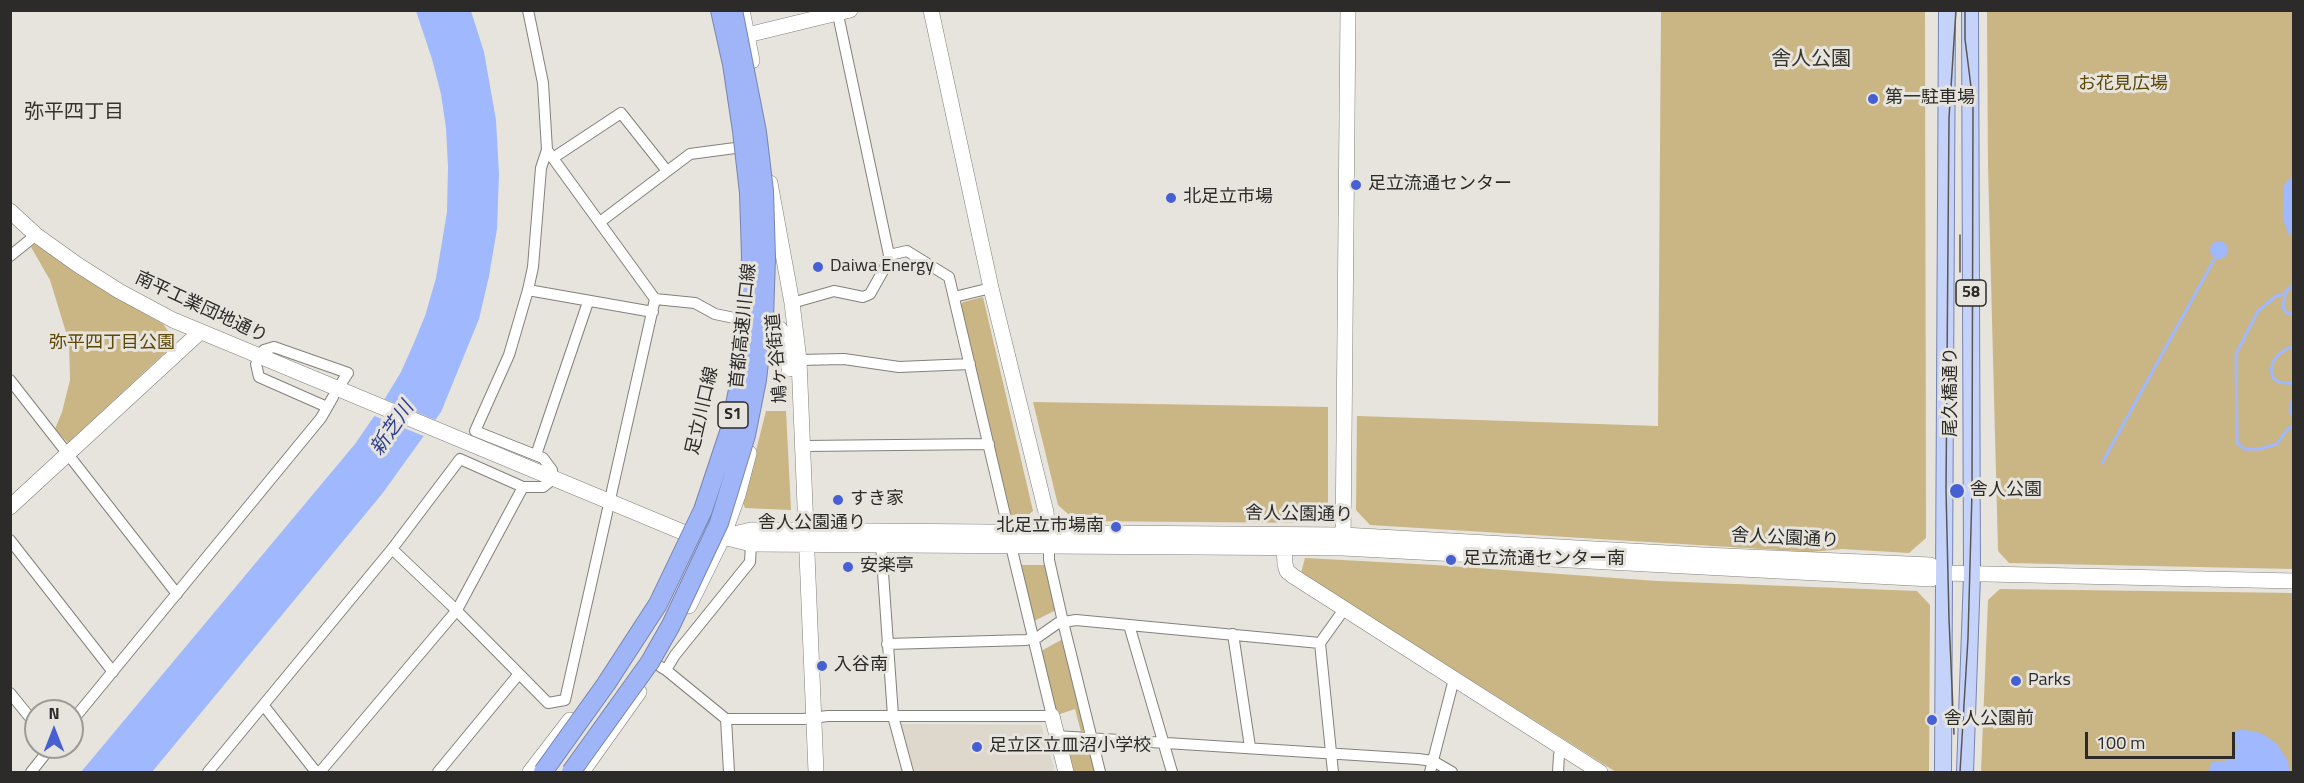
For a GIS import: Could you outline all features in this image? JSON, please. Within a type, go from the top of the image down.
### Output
[{"type":"highway","name":"首都高速川口線","points":[[543,772],[606,684],[658,604],[703,510],[730,429],[741,375],[747,327],[751,257],[749,193],[742,130],[732,64],[720,10]]},
{"type":"highway","name":"首都高速川口線","points":[[571,772],[650,663],[671,625],[719,523],[746,435],[757,381],[764,318],[766,247],[764,191],[757,132],[733,10]]},
{"type":"main road","name":"尾久橋通り","points":[[1943,772],[1947,10]]},
{"type":"main road","name":"尾久橋通り","points":[[1965,772],[1972,574],[1970,10]]},
{"type":"street","points":[[392,549],[457,610],[518,675],[548,703],[565,700],[655,299],[550,154],[543,83],[528,10]]},
{"type":"street","name":"足立川口線","points":[[530,772],[586,699],[655,593],[702,493],[722,429],[733,376],[740,319],[742,203],[719,41],[712,10]]},
{"type":"street","points":[[662,667],[723,537],[738,495],[755,431],[765,378],[770,324],[772,219],[770,183],[742,10]]},
{"type":"street","points":[[931,10],[1049,539],[1049,560],[1100,772]]},
{"type":"street","points":[[1343,541],[1348,10]]},
{"type":"street","points":[[719,41],[842,12],[889,255],[888,262],[870,294],[863,297],[834,291],[792,303]]},
{"type":"street","points":[[553,479],[552,470],[543,458],[475,431],[509,355],[528,290],[538,224],[541,168],[550,154],[621,113],[667,171]]},
{"type":"street","points":[[600,222],[690,154],[735,148]]},
{"type":"street","name":"鳩ヶ谷街道","points":[[770,183],[792,303],[799,360],[816,772]]},
{"type":"street","name":"南平工業団地通り","points":[[10,211],[36,235],[119,291],[173,320],[553,479]]},
{"type":"street","points":[[10,256],[36,235]]},
{"type":"street","points":[[889,255],[907,251],[949,277],[1032,638],[1066,772]]},
{"type":"street","points":[[954,297],[992,288]]},
{"type":"street","points":[[528,290],[653,312]]},
{"type":"street","points":[[655,299],[694,303],[715,314],[740,319]]},
{"type":"street","points":[[536,455],[588,302]]},
{"type":"street","name":"鳩ヶ谷街道","points":[[740,319],[770,324],[780,329],[786,341],[806,537]]},
{"type":"street","points":[[10,507],[200,332]]},
{"type":"street","points":[[84,707],[321,417],[330,402],[259,377],[256,364],[264,350],[274,347],[345,377]]},
{"type":"street","points":[[799,360],[844,359],[899,367],[970,364]]},
{"type":"street","points":[[10,380],[177,594]]},
{"type":"street","points":[[804,446],[989,444]]},
{"type":"street","points":[[207,772],[392,549],[460,459],[523,487],[543,488],[553,479]]},
{"type":"street","points":[[553,479],[685,533],[723,537]]},
{"type":"street","points":[[264,706],[318,772],[457,610],[523,487]]},
{"type":"street","name":"舎人公園通り","points":[[723,537],[751,530],[881,544],[1010,539]]},
{"type":"street","name":"舎人公園通り","points":[[723,537],[751,544],[806,537],[1343,541],[1931,579],[1943,573],[2294,581]]},
{"type":"street","name":"舎人公園通り","points":[[1049,539],[1284,547],[1343,541]]},
{"type":"street","points":[[10,540],[113,672]]},
{"type":"street","points":[[582,772],[662,667],[675,655],[750,562],[751,544]]},
{"type":"street","points":[[881,544],[892,716],[907,772]]},
{"type":"street","points":[[1284,547],[1287,571],[1600,772]]},
{"type":"street","points":[[1334,772],[1320,643],[1346,608]]},
{"type":"street","points":[[887,644],[1032,638],[1038,637],[1058,623],[1076,620],[1320,643]]},
{"type":"street","points":[[1130,625],[1172,772]]},
{"type":"street","points":[[1233,634],[1250,747]]},
{"type":"street","points":[[662,667],[726,719],[828,716],[1052,716]]},
{"type":"street","points":[[438,772],[518,675]]},
{"type":"street","points":[[1430,772],[1454,679]]},
{"type":"street","points":[[10,693],[24,710]]},
{"type":"street","points":[[726,719],[729,772]]},
{"type":"street","points":[[1056,736],[1250,747],[1433,761],[1452,772]]},
{"type":"street","points":[[1557,772],[1559,755],[1564,748]]},
{"type":"street","points":[[31,772],[41,759]]},
{"type":"shaded area","name":"足立区立皿沼小学校","points":[[902,724],[1041,725],[1054,767],[1053,772],[914,772],[899,726]]},
{"type":"green space","points":[[1661,11],[1925,11],[1926,538],[1909,553],[1842,549],[1812,552],[1370,525],[1356,510],[1357,416],[1658,426]]},
{"type":"green space","name":"お花見広場","points":[[1987,11],[2293,11],[2293,569],[2009,563],[1998,551],[1988,165]]},
{"type":"green space","name":"弥平四丁目公園","points":[[36,243],[118,298],[163,324],[171,335],[169,349],[68,443],[55,429],[70,380],[69,342],[50,280],[31,247]]},
{"type":"green space","points":[[983,297],[1033,511],[1028,515],[1010,515],[960,305],[963,302]]},
{"type":"green space","points":[[1033,402],[1328,407],[1328,505],[1310,523],[1076,521],[1058,505]]},
{"type":"green space","points":[[766,411],[786,411],[791,510],[745,508],[743,503]]},
{"type":"green space","points":[[1305,558],[1657,581],[1917,591],[1930,605],[1929,772],[1616,772],[1301,573]]},
{"type":"green space","points":[[1021,565],[1045,565],[1056,610],[1034,621]]},
{"type":"green space","points":[[2000,589],[2293,593],[2293,772],[1981,772],[1988,600]]},
{"type":"green space","points":[[1063,639],[1084,730],[1081,732],[1075,709],[1060,714],[1063,731],[1061,731],[1041,651]]},
{"type":"green space","points":[[1066,752],[1090,754],[1095,772],[1072,772]]},
{"type":"water","name":"新芝川","points":[[416,11],[471,11],[484,52],[496,120],[499,174],[497,229],[489,276],[479,319],[441,412],[382,494],[152,772],[81,772],[355,444],[401,372],[413,345],[425,316],[436,278],[447,212],[448,167],[441,94]]},
{"type":"water","points":[[2293,175],[2293,231],[2288,235],[2283,217],[2284,185]]},
{"type":"water","points":[[2219,241],[2225,244],[2228,250],[2225,256],[2219,259],[2213,256],[2210,250],[2213,244]]},
{"type":"water","points":[[2241,729],[2261,733],[2276,743],[2287,759],[2290,772],[2208,772],[2212,762],[2225,761],[2234,757],[2237,746],[2232,734]]},
{"type":"pier","points":[[382,398],[438,421],[426,437],[372,415]]},
{"type":"waterway","points":[[2102,463],[2215,258]]},
{"type":"waterway","points":[[2294,284],[2286,291],[2283,305],[2287,313],[2294,314]]},
{"type":"waterway","points":[[2285,294],[2276,296],[2258,311],[2236,354],[2237,443],[2245,449],[2260,449],[2277,444],[2294,424]]},
{"type":"waterway","points":[[2294,345],[2279,354],[2273,362],[2271,371],[2274,379],[2279,382],[2294,384]]},
{"type":"waterway","points":[[2294,400],[2291,402],[2290,412],[2294,416]]},
{"type":"tram line","points":[[1954,734],[1946,490],[1949,118],[1956,10]]},
{"type":"tram line","points":[[1960,772],[1968,638],[1972,492],[1973,103],[1965,39],[1965,10]]},
{"type":"tram line","points":[[1960,235],[1960,272]]},
{"type":"place","name":"第一駐車場","points":[[1873,99]]},
{"type":"place","name":"足立流通センター","points":[[1356,185]]},
{"type":"place","name":"北足立市場","points":[[1171,198]]},
{"type":"place","name":"Daiwa Energy","points":[[818,267]]},
{"type":"place","name":"舎人公園","points":[[1957,491]]},
{"type":"place","name":"すき家","points":[[838,500]]},
{"type":"place","name":"北足立市場南","points":[[1116,527]]},
{"type":"place","name":"足立流通センター南","points":[[1451,560]]},
{"type":"place","name":"安楽亭","points":[[848,567]]},
{"type":"place","name":"入谷南","points":[[822,666]]},
{"type":"place","name":"Parks","points":[[2016,681]]},
{"type":"place","name":"舎人公園前","points":[[1932,720]]},
{"type":"place","name":"足立区立皿沼小学校","points":[[977,747]]},
{"type":"district","name":"舎人公園","points":[[1811,60]]},
{"type":"district","name":"弥平四丁目","points":[[74,113]]}]
